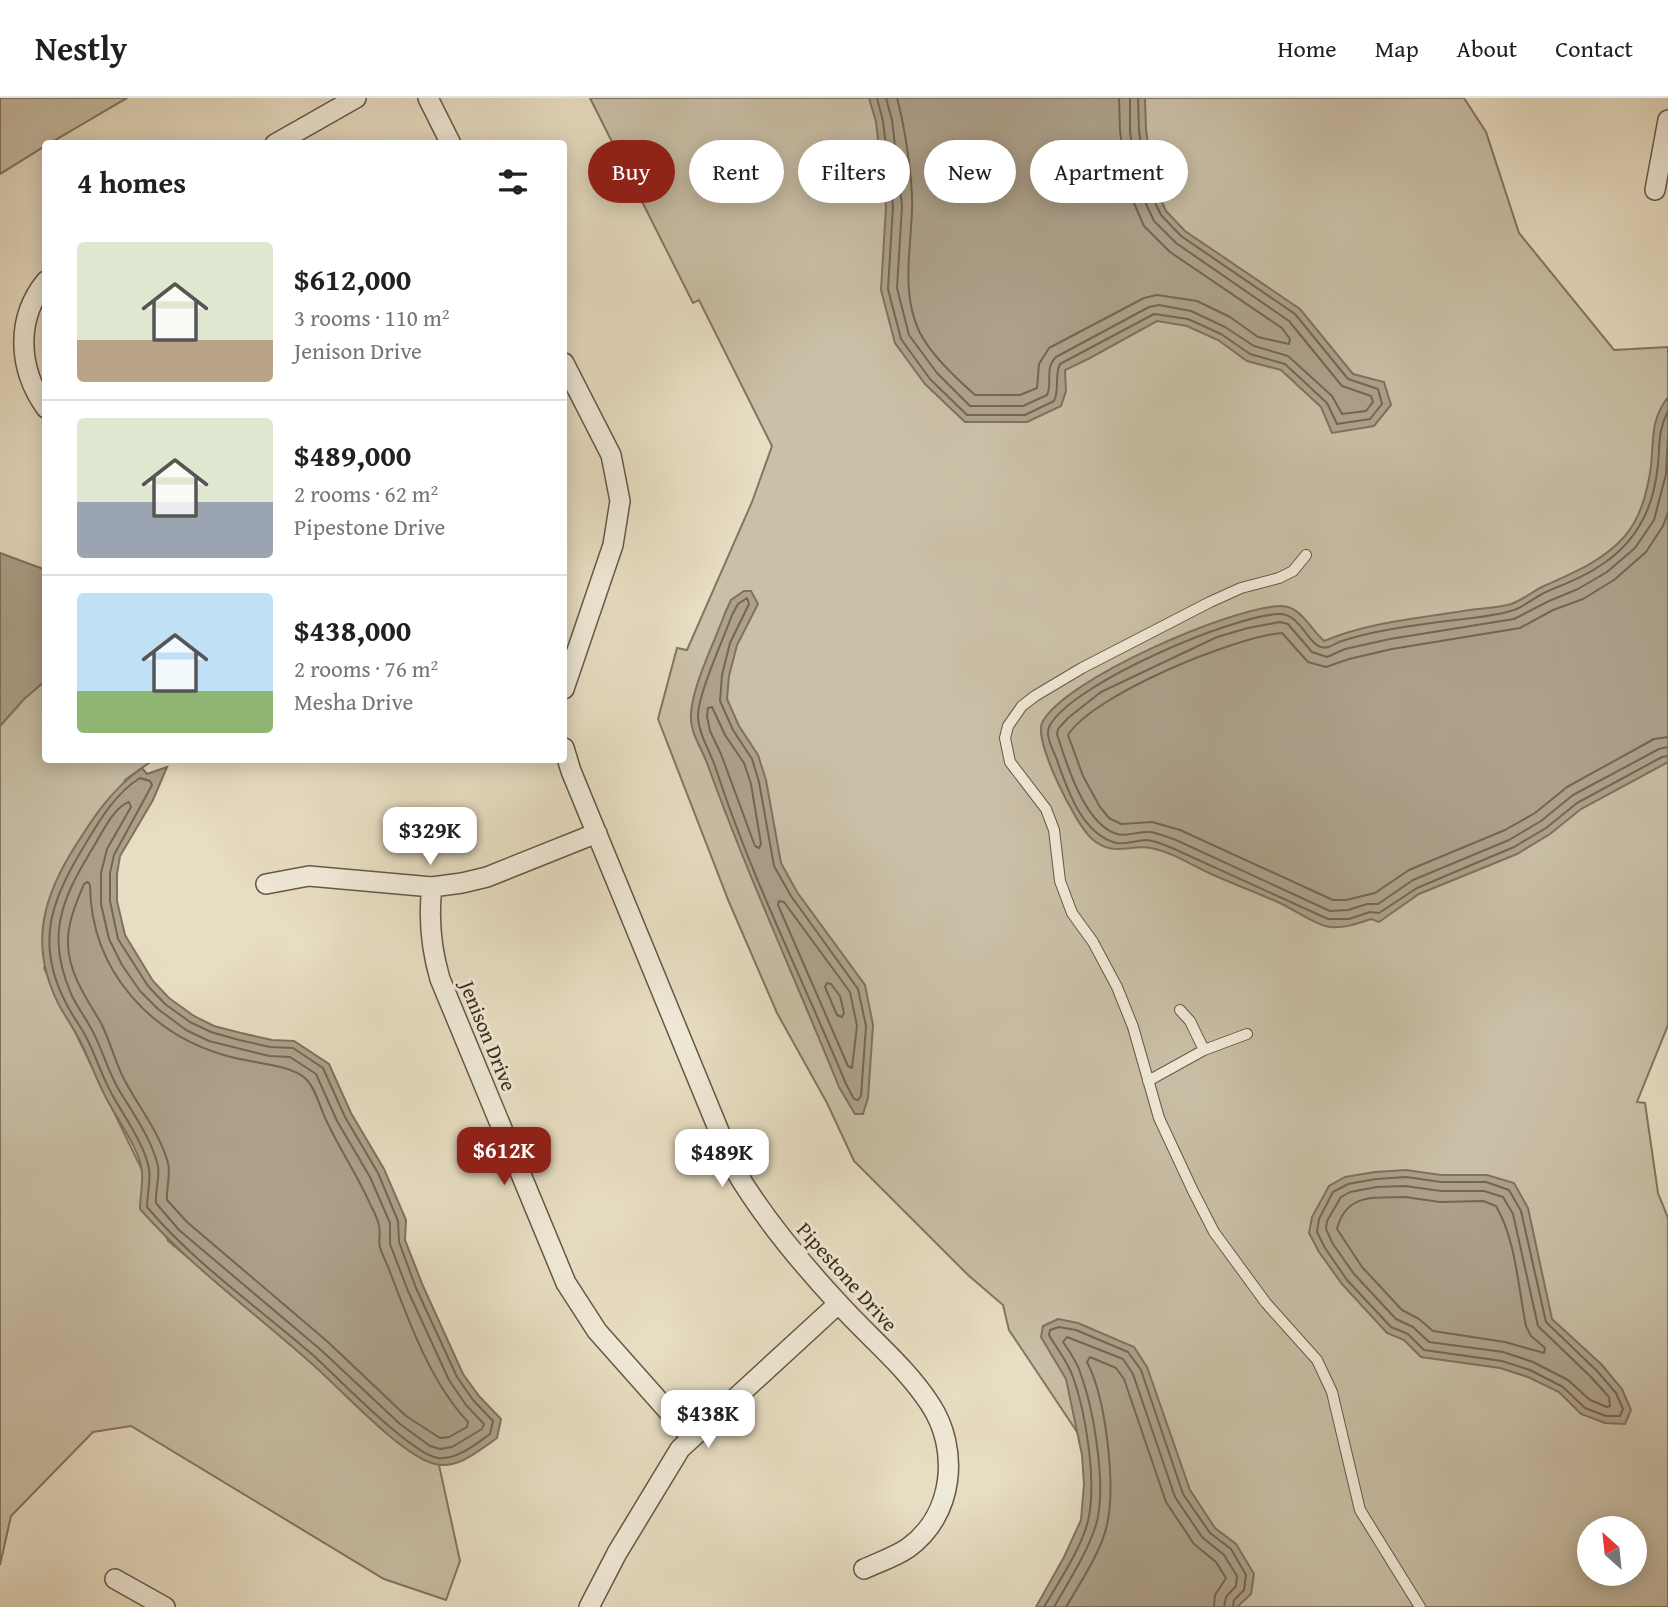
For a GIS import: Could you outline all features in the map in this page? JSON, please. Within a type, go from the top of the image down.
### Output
[{"type":"street","points":[[282,140],[356,98]]},
{"type":"street","points":[[428,98],[449,140]]},
{"type":"street","points":[[1654,190],[1668,120]]},
{"type":"street","points":[[41,400],[28,376],[24,360],[24,329],[28,312],[42,288]]},
{"type":"street","points":[[567,369],[611,455],[620,501],[613,545],[567,680]]},
{"type":"street","name":"Pipestone Drive","points":[[567,760],[735,1170],[775,1230],[838,1304],[922,1392],[941,1424],[948,1453],[947,1483],[935,1518],[909,1546],[864,1569]]},
{"type":"street","points":[[266,884],[309,876],[432,887],[487,877],[597,833]]},
{"type":"street","name":"Jenison Drive","points":[[432,887],[430,933],[440,979],[566,1283],[597,1331],[692,1438]]},
{"type":"street","points":[[589,1607],[671,1461],[692,1438],[838,1304]]},
{"type":"street","points":[[115,1579],[165,1607]]},
{"type":"lane","points":[[1306,555],[1293,571],[1279,578],[1241,588],[1082,668],[1035,696],[1022,706],[1008,726],[1005,738],[1010,762],[1046,809],[1054,830],[1060,881],[1072,913],[1093,942],[1117,987],[1133,1027],[1159,1118],[1214,1231],[1266,1303],[1317,1360],[1332,1392],[1360,1510],[1420,1607]]},
{"type":"lane","points":[[1180,1010],[1190,1021],[1204,1050]]},
{"type":"lane","points":[[1148,1081],[1204,1050],[1247,1034]]},
{"type":"shaded area","points":[[0,98],[127,98],[55,140],[42,140],[42,148],[0,174]]},
{"type":"shaded area","points":[[590,98],[1464,98],[1486,132],[1519,233],[1614,350],[1668,347],[1668,1025],[1637,1102],[1645,1103],[1658,1193],[1668,1218],[1668,1607],[1194,1607],[1009,1330],[1003,1305],[968,1275],[854,1161],[827,1103],[777,1013],[729,902],[658,719],[677,648],[687,650],[752,502],[772,446],[699,300],[693,303],[643,203],[675,203],[675,140],[611,140]]},
{"type":"shaded area","points":[[42,684],[42,763],[149,763],[125,780],[44,968],[142,1170],[168,1241],[439,1465],[460,1561],[446,1600],[384,1579],[131,1426],[93,1432],[11,1516],[0,1565],[0,726]]},
{"type":"water","points":[[869,98],[1145,98],[1147,140],[1030,140],[1030,203],[1162,203],[1166,211],[1185,231],[1300,309],[1353,374],[1384,382],[1391,405],[1374,426],[1332,433],[1321,407],[1281,370],[1247,361],[1218,340],[1187,326],[1157,321],[1065,370],[1066,391],[1061,406],[1027,422],[965,422],[925,384],[895,343],[881,290],[886,203],[910,203],[910,140],[878,140]]},
{"type":"water","points":[[1668,397],[1668,762],[1581,809],[1550,834],[1517,854],[1419,894],[1379,922],[1371,919],[1342,927],[1319,924],[1282,904],[1166,852],[1143,847],[1114,849],[1099,844],[1084,830],[1066,800],[1050,764],[1041,733],[1042,723],[1056,706],[1081,687],[1151,648],[1227,618],[1258,609],[1288,607],[1305,619],[1324,641],[1377,625],[1501,606],[1520,600],[1597,559],[1625,536],[1644,498],[1657,416]]},
{"type":"water","points":[[0,553],[42,569],[42,684],[0,726]]},
{"type":"water","points":[[744,591],[751,591],[758,604],[737,645],[729,676],[727,699],[739,726],[758,755],[766,780],[781,863],[797,892],[865,985],[873,1025],[868,1098],[863,1114],[855,1114],[839,1087],[692,726],[693,702],[705,663],[731,600]]},
{"type":"water","points":[[167,767],[153,800],[120,856],[117,901],[125,935],[153,981],[169,998],[194,1016],[214,1026],[241,1033],[272,1040],[294,1041],[329,1064],[351,1113],[384,1169],[406,1220],[405,1240],[463,1374],[501,1419],[497,1438],[460,1462],[435,1464],[421,1458],[388,1435],[311,1363],[201,1270],[140,1209],[141,1164],[50,985],[42,946],[43,928],[46,909],[60,872],[102,807],[120,786],[142,768],[147,774]]},
{"type":"water","points":[[1406,1170],[1441,1175],[1487,1175],[1514,1183],[1528,1208],[1552,1319],[1602,1365],[1622,1389],[1631,1410],[1625,1424],[1605,1423],[1581,1414],[1559,1392],[1528,1377],[1500,1368],[1421,1357],[1404,1340],[1387,1333],[1342,1284],[1309,1233],[1312,1217],[1329,1186],[1345,1177]]},
{"type":"water","points":[[1058,1319],[1078,1323],[1134,1347],[1147,1367],[1190,1490],[1215,1528],[1236,1544],[1254,1574],[1251,1594],[1237,1607],[1036,1607],[1081,1520],[1084,1484],[1082,1455],[1066,1379],[1041,1337],[1043,1326]]}]
